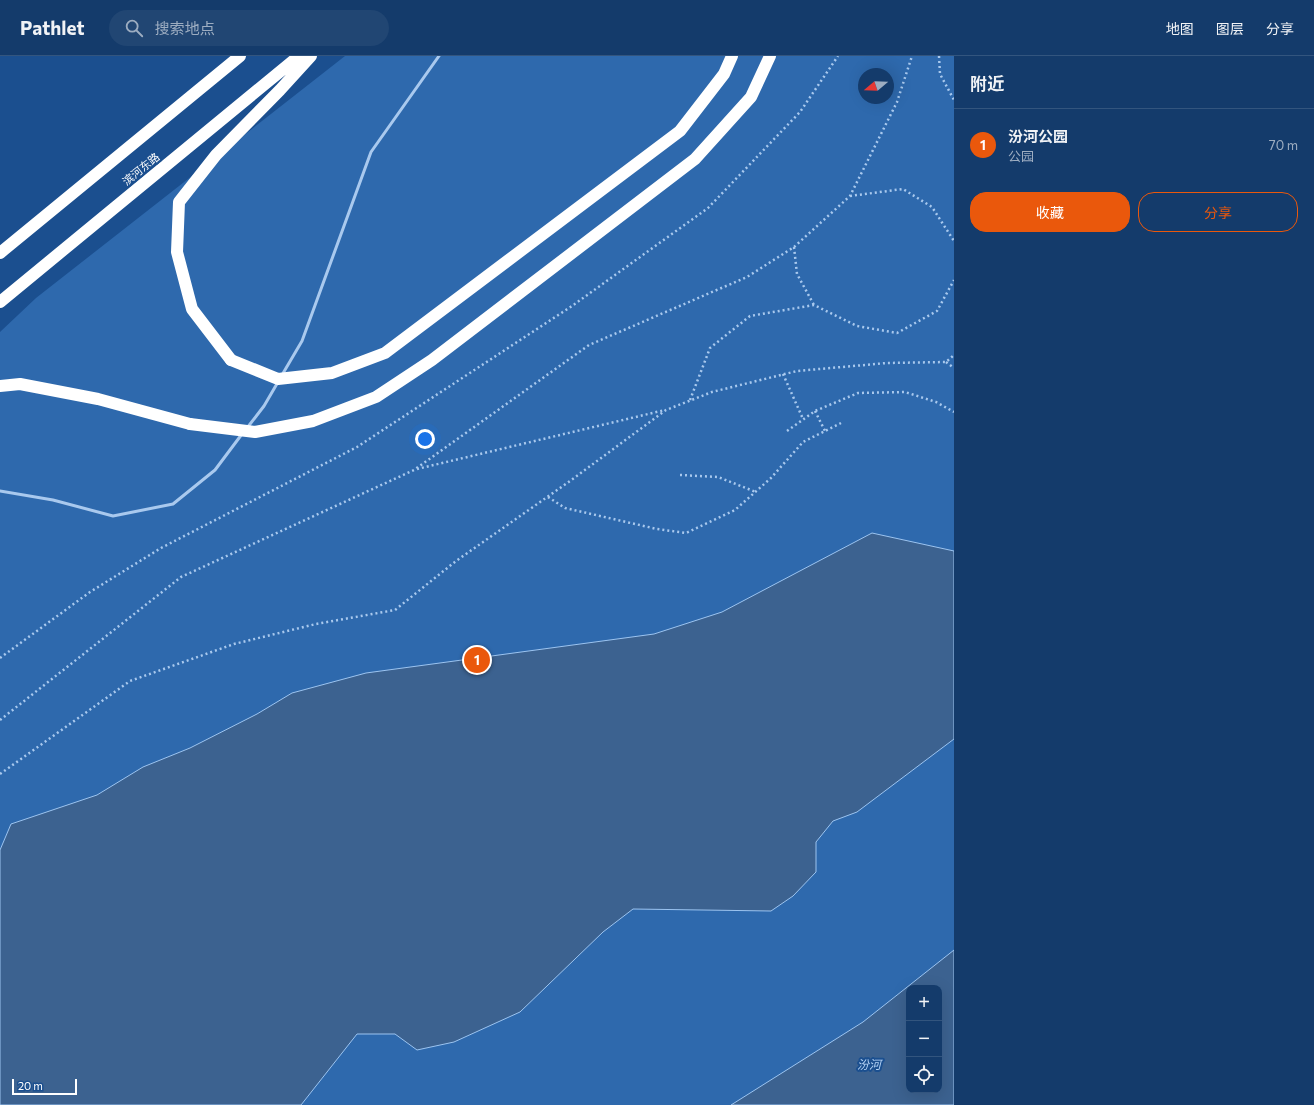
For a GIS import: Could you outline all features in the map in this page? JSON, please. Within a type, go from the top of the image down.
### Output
[{"type":"highway","points":[[0,253],[240,56]]},
{"type":"highway","name":"滨河东路","points":[[0,302],[299,56]]},
{"type":"highway","points":[[311,56],[216,155],[179,202],[177,252],[192,309],[232,360],[278,379],[332,373],[385,353],[680,131],[724,74],[732,56]]},
{"type":"highway","points":[[0,386],[20,384],[98,399],[190,424],[255,432],[313,421],[376,397],[432,360],[695,159],[752,97],[770,56]]},
{"type":"lane","points":[[0,491],[53,500],[113,516],[172,504],[215,470],[264,406],[302,342],[372,152],[439,56]]},
{"type":"path","points":[[0,720],[181,578],[414,470],[589,345],[747,277],[794,247],[850,196],[897,102],[912,56]]},
{"type":"path","points":[[939,56],[940,74],[954,100]]},
{"type":"path","points":[[850,196],[903,189],[932,207],[954,241]]},
{"type":"path","points":[[794,247],[797,274],[814,305],[857,326],[897,333],[936,311],[954,280]]},
{"type":"path","points":[[690,401],[710,348],[750,316],[814,305]]},
{"type":"path","points":[[946,362],[954,355]]},
{"type":"path","points":[[414,470],[666,410],[712,392],[798,371],[887,363],[946,362],[954,368]]},
{"type":"path","points":[[784,374],[803,419]]},
{"type":"path","points":[[787,431],[815,411],[858,393],[905,392],[936,402],[954,412]]},
{"type":"path","points":[[0,774],[130,681],[234,644],[316,624],[395,610],[456,561],[548,497],[666,410]]},
{"type":"path","points":[[815,411],[826,431]]},
{"type":"path","points":[[548,497],[565,508],[657,529],[686,533],[735,510],[771,478],[803,442],[841,423]]},
{"type":"path","points":[[680,475],[718,477],[756,492]]},
{"type":"shaded area","points":[[345,56],[954,56],[954,1105],[0,1105],[0,332],[36,298]]},
{"type":"water","points":[[872,533],[954,551],[954,739],[857,812],[833,821],[816,842],[816,872],[793,896],[771,911],[633,909],[603,932],[520,1012],[454,1042],[417,1050],[395,1034],[357,1034],[301,1105],[0,1105],[0,850],[11,824],[97,795],[143,767],[190,748],[257,714],[292,693],[366,673],[654,634],[722,612]]},
{"type":"water","name":"汾河","points":[[954,950],[954,1105],[731,1105],[863,1022],[906,988],[906,1093],[942,1093],[942,985],[910,985]]},
{"type":"place","name":"汾河公园","points":[[477,660]]}]
